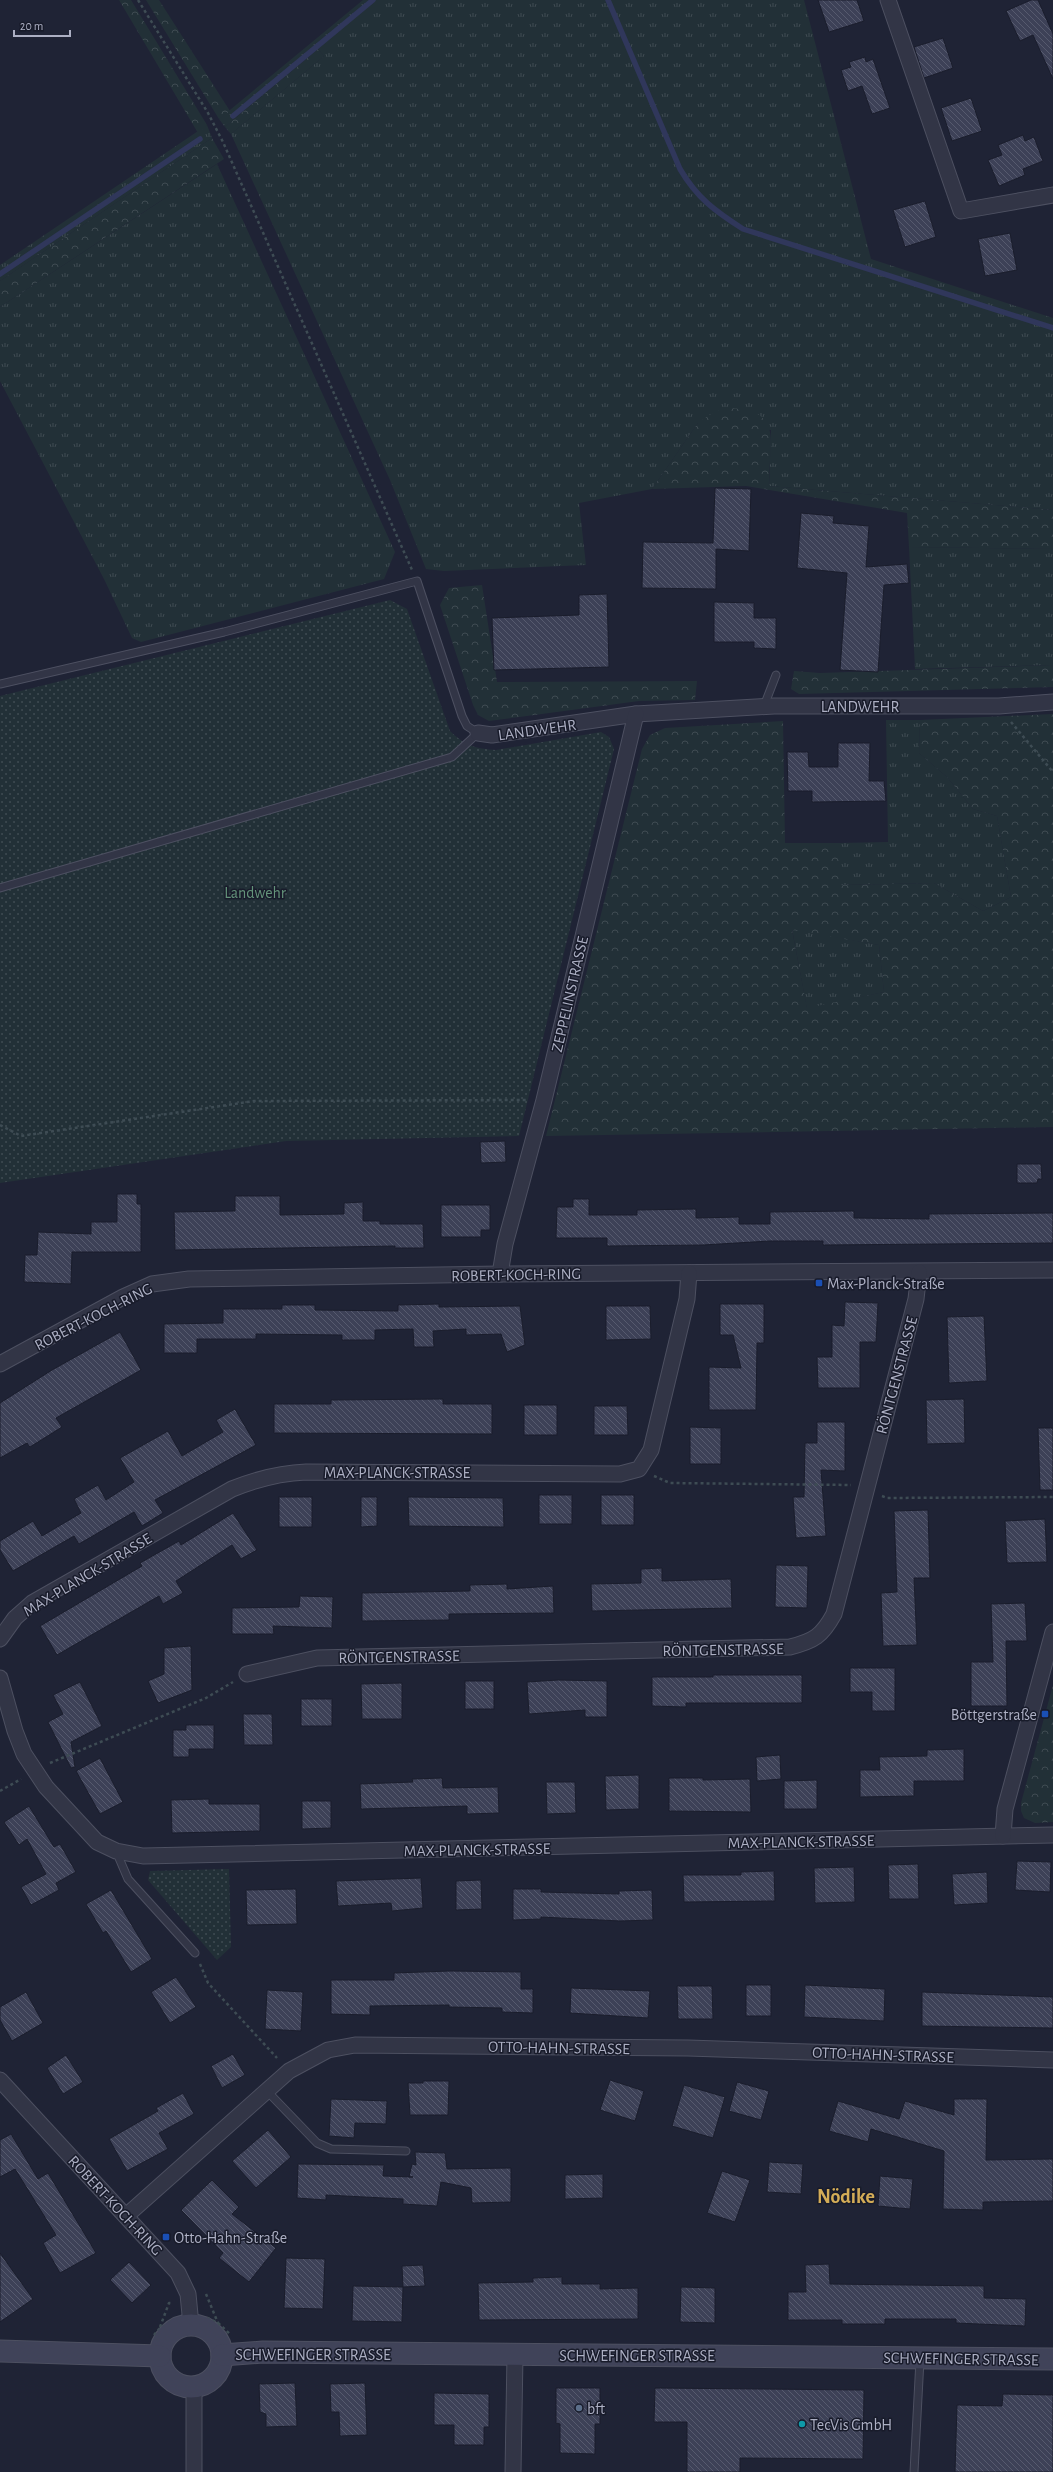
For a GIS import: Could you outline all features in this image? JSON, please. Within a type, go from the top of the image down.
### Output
[{"type":"street","points":[[888,0],[961,211],[1053,195]]},
{"type":"street","name":"LANDWEHR","points":[[478,733],[492,736],[636,714],[764,707],[999,706],[1053,702]]},
{"type":"street","name":"ZEPPELINSTRASSE","points":[[500,1274],[505,1244],[544,1100],[636,714]]},
{"type":"street","name":"ROBERT-KOCH-RING","points":[[0,1364],[123,1296],[152,1284],[189,1279],[500,1274],[1053,1270]]},
{"type":"street","name":"RÖNTGENSTRASSE","points":[[247,1674],[317,1658],[790,1647],[809,1642],[825,1630],[834,1614],[916,1299],[918,1272]]},
{"type":"street","points":[[639,1470],[651,1450],[688,1298],[689,1273]]},
{"type":"street","name":"MAX-PLANCK-STRASSE","points":[[0,1639],[15,1618],[32,1603],[232,1489],[257,1479],[280,1473],[306,1472],[620,1474],[639,1470]]},
{"type":"street","points":[[1003,1836],[1005,1809],[1053,1632]]},
{"type":"street","name":"MAX-PLANCK-STRASSE","points":[[0,1678],[15,1731],[24,1754],[46,1787],[97,1842],[116,1851],[143,1856],[1053,1835]]},
{"type":"street","name":"OTTO-HAHN-STRASSE","points":[[126,2216],[289,2071],[328,2050],[355,2045],[388,2044],[770,2050],[1053,2060]]},
{"type":"street","name":"ROBERT-KOCH-RING","points":[[0,2080],[178,2273],[188,2294],[191,2325]]},
{"type":"street","points":[[191,2325],[172,2331],[161,2346],[160,2356],[161,2366],[170,2379],[184,2386],[194,2387],[194,2472]]},
{"type":"street","name":"SCHWEFINGER STRASSE","points":[[191,2325],[200,2326],[215,2337],[222,2355],[221,2363],[214,2377],[194,2387]]},
{"type":"street","points":[[0,2351],[160,2356]]},
{"type":"street","name":"SCHWEFINGER STRASSE","points":[[222,2355],[263,2352],[1053,2359]]},
{"type":"street","points":[[513,2472],[515,2354]]},
{"type":"lane","points":[[0,684],[224,632],[417,582],[462,716],[467,726],[478,733]]},
{"type":"lane","points":[[764,707],[776,675]]},
{"type":"lane","name":"LANDWEHR","points":[[0,888],[452,757],[478,733]]},
{"type":"lane","points":[[116,1851],[128,1879],[195,1953]]},
{"type":"lane","points":[[266,2090],[317,2143],[331,2148],[406,2151]]},
{"type":"lane","points":[[914,2472],[920,2358]]},
{"type":"path","points":[[138,0],[208,113],[223,142],[417,582]]},
{"type":"path","points":[[999,706],[1053,772]]},
{"type":"path","points":[[0,1125],[21,1136],[254,1102],[544,1100]]},
{"type":"path","points":[[639,1470],[670,1483],[849,1484],[887,1498],[1053,1497]]},
{"type":"path","points":[[0,1791],[52,1762],[206,1698],[247,1674]]},
{"type":"path","points":[[195,1953],[208,1983],[289,2071]]},
{"type":"green space","points":[[119,0],[131,0],[207,125],[198,133]]},
{"type":"green space","points":[[146,0],[159,0],[230,111],[219,119]]},
{"type":"green space","points":[[363,0],[804,0],[871,259],[1053,318],[1053,510],[769,486],[771,430],[698,423],[652,489],[579,503],[586,565],[444,571],[426,569],[390,480],[231,134],[324,56],[318,49],[225,127],[219,119]]},
{"type":"green space","points":[[318,49],[324,56],[231,134],[225,127]]},
{"type":"green space","points":[[207,125],[212,138],[0,281],[0,265]]},
{"type":"green space","points":[[212,138],[224,159],[0,307],[0,281]]},
{"type":"green space","points":[[217,164],[395,552],[384,579],[141,642],[132,638],[104,579],[0,381],[0,307]]},
{"type":"green space","points":[[729,408],[747,410],[759,415],[766,422],[770,432],[771,443],[769,486],[1053,510],[1053,549],[909,547],[907,513],[746,486],[652,489],[698,423],[714,412]]},
{"type":"green space","points":[[909,547],[1053,549],[1053,665],[915,669]]},
{"type":"green space","points":[[482,585],[497,682],[697,681],[695,700],[639,701],[489,721],[478,715],[473,705],[440,605],[449,588]]},
{"type":"green space","name":"Landwehr","points":[[390,600],[407,609],[450,731],[460,740],[482,749],[496,750],[601,732],[609,737],[614,749],[519,1136],[286,1141],[0,1183],[0,696]]},
{"type":"green space","points":[[1053,665],[1053,687],[799,694],[791,689],[794,671],[820,673]]},
{"type":"green space","points":[[1053,714],[1053,1127],[546,1136],[642,749],[650,735],[665,728],[783,721],[785,843],[840,843],[840,885],[934,883],[983,911],[1011,897],[997,816],[973,809],[947,777],[919,753],[920,720]],"holes":[[[792,930],[879,945],[884,992],[807,1008]]]},
{"type":"green space","points":[[886,720],[920,720],[919,753],[947,777],[973,809],[997,816],[1011,897],[983,911],[934,883],[839,885],[840,843],[888,842]]},
{"type":"green space","points":[[792,929],[879,945],[884,992],[807,1009]]},
{"type":"green space","points":[[1053,1685],[1053,1822],[1035,1823],[1024,1818],[1021,1811],[1021,1803]]},
{"type":"green space","points":[[229,1869],[231,1947],[217,1960],[148,1880],[150,1871]]},
{"type":"building","points":[[818,0],[857,0],[864,21],[829,32]]},
{"type":"building","points":[[1031,0],[1038,0],[1053,34],[1053,79],[1033,35],[1020,41],[1006,11]]},
{"type":"building","points":[[943,38],[953,68],[924,78],[914,47]]},
{"type":"building","points":[[865,57],[866,62],[873,59],[890,108],[872,114],[862,86],[848,91],[841,70],[851,67],[849,62]]},
{"type":"building","points":[[971,98],[982,131],[952,141],[941,108]]},
{"type":"building","points":[[1023,135],[1025,141],[1034,137],[1043,161],[1023,169],[1025,175],[999,186],[988,160],[1002,155],[998,145]]},
{"type":"building","points":[[925,201],[936,237],[905,247],[893,210]]},
{"type":"building","points":[[1010,233],[1017,270],[985,276],[978,239]]},
{"type":"building","points":[[715,488],[751,489],[749,551],[716,549],[716,589],[642,588],[643,542],[713,543]]},
{"type":"building","points":[[801,513],[834,516],[833,523],[869,526],[866,567],[907,564],[909,583],[884,585],[878,672],[840,670],[847,573],[797,568]]},
{"type":"building","points":[[607,594],[609,667],[494,670],[492,618],[579,615],[579,595]]},
{"type":"building","points":[[714,602],[754,603],[754,618],[776,618],[776,649],[754,648],[754,642],[714,642]]},
{"type":"building","points":[[838,743],[870,743],[869,781],[884,781],[886,801],[812,802],[812,791],[788,791],[787,752],[808,752],[809,767],[838,767]]},
{"type":"building","points":[[505,1141],[506,1162],[481,1163],[480,1142]]},
{"type":"building","points":[[1017,1164],[1041,1164],[1042,1179],[1038,1179],[1037,1183],[1017,1183]]},
{"type":"building","points":[[117,1194],[137,1194],[137,1204],[141,1204],[141,1252],[72,1252],[71,1284],[24,1282],[25,1255],[37,1255],[38,1232],[91,1234],[91,1222],[117,1222]]},
{"type":"building","points":[[235,1196],[280,1196],[280,1215],[344,1214],[344,1203],[363,1202],[363,1221],[380,1221],[380,1224],[423,1224],[424,1248],[395,1248],[395,1246],[175,1250],[174,1212],[235,1211]]},
{"type":"building","points":[[573,1199],[589,1199],[589,1215],[637,1215],[637,1210],[696,1209],[696,1218],[739,1217],[739,1224],[770,1224],[770,1212],[854,1211],[854,1218],[929,1219],[929,1214],[1053,1213],[1053,1243],[823,1245],[823,1241],[770,1241],[703,1245],[607,1246],[607,1238],[556,1238],[557,1207],[573,1207]]},
{"type":"building","points":[[441,1205],[490,1205],[490,1230],[481,1230],[481,1237],[441,1237]]},
{"type":"building","points":[[845,1302],[878,1303],[876,1342],[860,1342],[860,1388],[818,1388],[817,1357],[832,1357],[832,1325],[844,1326]]},
{"type":"building","points":[[439,1304],[439,1307],[520,1306],[525,1345],[507,1352],[501,1334],[466,1335],[466,1329],[433,1331],[434,1347],[414,1347],[413,1329],[375,1330],[375,1340],[342,1340],[342,1335],[256,1334],[256,1339],[197,1339],[197,1353],[164,1353],[164,1324],[223,1323],[223,1309],[282,1309],[282,1305],[315,1305],[315,1310],[398,1311],[398,1305]]},
{"type":"building","points":[[720,1304],[764,1304],[764,1343],[757,1343],[756,1410],[709,1410],[709,1367],[741,1368],[733,1335],[720,1335]]},
{"type":"building","points":[[606,1306],[650,1306],[651,1339],[606,1340]]},
{"type":"building","points":[[984,1316],[987,1381],[949,1383],[947,1317]]},
{"type":"building","points":[[120,1332],[141,1370],[56,1418],[62,1427],[30,1447],[27,1443],[0,1458],[0,1403],[52,1370]]},
{"type":"building","points":[[443,1399],[443,1404],[492,1404],[492,1434],[274,1433],[274,1404],[331,1404],[331,1400]]},
{"type":"building","points":[[964,1399],[965,1443],[927,1444],[926,1400]]},
{"type":"building","points":[[524,1405],[557,1405],[557,1435],[524,1435]]},
{"type":"building","points":[[594,1406],[627,1406],[628,1435],[594,1435]]},
{"type":"building","points":[[235,1409],[256,1445],[155,1500],[163,1513],[142,1526],[134,1512],[79,1544],[74,1536],[13,1571],[0,1550],[0,1541],[33,1521],[42,1536],[81,1513],[74,1499],[98,1485],[106,1500],[134,1482],[120,1458],[168,1431],[182,1456],[223,1432],[216,1420]]},
{"type":"building","points":[[817,1422],[845,1422],[845,1471],[821,1470],[826,1536],[796,1538],[793,1497],[804,1497],[805,1443],[817,1443]]},
{"type":"building","points":[[690,1427],[721,1428],[721,1464],[690,1464]]},
{"type":"building","points":[[1038,1428],[1053,1428],[1053,1490],[1040,1490]]},
{"type":"building","points":[[539,1495],[572,1495],[572,1524],[539,1524]]},
{"type":"building","points":[[601,1495],[634,1495],[634,1525],[601,1525]]},
{"type":"building","points":[[279,1497],[312,1497],[312,1527],[279,1527]]},
{"type":"building","points":[[361,1497],[377,1497],[377,1526],[361,1527]]},
{"type":"building","points":[[408,1497],[503,1498],[504,1527],[409,1526]]},
{"type":"building","points":[[928,1510],[930,1578],[914,1578],[917,1645],[883,1646],[881,1593],[897,1592],[894,1511]]},
{"type":"building","points":[[233,1513],[257,1550],[241,1559],[232,1545],[176,1581],[183,1593],[163,1604],[159,1596],[57,1655],[40,1626],[142,1566],[140,1563],[179,1541],[181,1545]]},
{"type":"building","points":[[1045,1519],[1047,1562],[1007,1563],[1005,1521]]},
{"type":"building","points":[[776,1565],[808,1566],[807,1608],[775,1607]]},
{"type":"building","points":[[662,1568],[662,1581],[731,1579],[732,1608],[592,1611],[591,1584],[641,1583],[641,1569]]},
{"type":"building","points":[[507,1584],[507,1589],[553,1586],[554,1613],[449,1614],[449,1620],[362,1621],[362,1593],[470,1591],[470,1585]]},
{"type":"building","points":[[300,1596],[333,1597],[332,1628],[273,1626],[274,1634],[232,1634],[232,1608],[299,1607]]},
{"type":"building","points":[[1025,1603],[1027,1641],[1006,1641],[1007,1706],[971,1706],[971,1662],[993,1662],[991,1604]]},
{"type":"building","points":[[191,1646],[192,1690],[158,1703],[148,1681],[164,1674],[164,1648]]},
{"type":"building","points":[[850,1668],[895,1668],[895,1711],[872,1711],[872,1692],[850,1692]]},
{"type":"building","points":[[713,1675],[802,1675],[802,1703],[686,1703],[686,1707],[652,1706],[652,1677],[713,1677]]},
{"type":"building","points":[[558,1680],[607,1681],[607,1717],[585,1717],[585,1710],[529,1714],[527,1682]]},
{"type":"building","points":[[465,1681],[494,1681],[494,1709],[465,1709]]},
{"type":"building","points":[[80,1682],[102,1726],[71,1742],[75,1767],[71,1768],[48,1722],[63,1714],[53,1695]]},
{"type":"building","points":[[402,1683],[402,1719],[362,1719],[361,1684]]},
{"type":"building","points":[[301,1699],[332,1699],[332,1726],[301,1726]]},
{"type":"building","points":[[243,1714],[272,1714],[273,1745],[244,1745]]},
{"type":"building","points":[[186,1725],[214,1725],[214,1749],[189,1749],[189,1757],[173,1757],[173,1730],[186,1730]]},
{"type":"building","points":[[964,1749],[964,1781],[914,1781],[914,1796],[860,1797],[860,1770],[880,1770],[879,1757],[927,1756],[927,1750]]},
{"type":"building","points":[[780,1755],[781,1779],[757,1781],[756,1757]]},
{"type":"building","points":[[100,1758],[123,1802],[100,1814],[76,1771]]},
{"type":"building","points":[[639,1775],[639,1809],[606,1810],[605,1776]]},
{"type":"building","points":[[442,1778],[443,1788],[498,1787],[499,1813],[467,1814],[467,1806],[361,1809],[360,1784],[413,1782],[412,1779]]},
{"type":"building","points":[[669,1778],[703,1778],[703,1780],[750,1779],[751,1812],[669,1811]]},
{"type":"building","points":[[817,1780],[817,1809],[784,1809],[784,1781]]},
{"type":"building","points":[[546,1782],[575,1782],[576,1813],[547,1814]]},
{"type":"building","points":[[209,1799],[209,1804],[260,1804],[260,1831],[172,1833],[171,1800]]},
{"type":"building","points":[[302,1801],[331,1801],[331,1828],[302,1829]]},
{"type":"building","points":[[29,1806],[54,1847],[60,1844],[76,1872],[56,1883],[59,1890],[31,1905],[21,1887],[46,1874],[27,1839],[19,1845],[4,1822]]},
{"type":"building","points":[[1017,1861],[1051,1862],[1050,1892],[1015,1890]]},
{"type":"building","points":[[918,1864],[919,1899],[889,1899],[888,1865]]},
{"type":"building","points":[[854,1867],[855,1902],[815,1903],[814,1868]]},
{"type":"building","points":[[774,1871],[775,1901],[684,1902],[683,1875],[741,1875],[741,1872]]},
{"type":"building","points":[[987,1872],[988,1903],[954,1905],[952,1874]]},
{"type":"building","points":[[421,1878],[423,1908],[392,1911],[391,1903],[338,1906],[336,1881]]},
{"type":"building","points":[[481,1880],[482,1909],[456,1910],[456,1881]]},
{"type":"building","points":[[296,1889],[297,1924],[247,1925],[246,1890]]},
{"type":"building","points":[[513,1889],[541,1889],[541,1892],[619,1894],[619,1891],[652,1890],[653,1920],[620,1921],[541,1917],[541,1919],[513,1920]]},
{"type":"building","points":[[111,1890],[152,1959],[131,1972],[106,1931],[103,1933],[86,1904]]},
{"type":"building","points":[[450,1971],[521,1972],[521,1989],[533,1989],[533,2013],[502,2012],[502,2008],[449,2007],[449,2005],[370,2006],[370,2015],[331,2014],[331,1980],[394,1980],[394,1973]]},
{"type":"building","points":[[176,1977],[196,2007],[170,2023],[151,1992]]},
{"type":"building","points":[[746,1985],[771,1985],[771,2016],[746,2016]]},
{"type":"building","points":[[805,1985],[885,1989],[884,2021],[804,2017]]},
{"type":"building","points":[[677,1986],[712,1986],[713,2019],[678,2019]]},
{"type":"building","points":[[571,1988],[650,1991],[648,2018],[570,2013]]},
{"type":"building","points":[[267,1990],[303,1992],[301,2031],[265,2029]]},
{"type":"building","points":[[26,1992],[43,2023],[12,2041],[0,2020],[0,2007]]},
{"type":"building","points":[[922,1992],[1053,1997],[1053,2028],[922,2026]]},
{"type":"building","points":[[233,2054],[245,2075],[222,2088],[211,2066]]},
{"type":"building","points":[[66,2055],[83,2082],[63,2094],[47,2068]]},
{"type":"building","points":[[610,2080],[644,2091],[635,2121],[600,2110]]},
{"type":"building","points":[[423,2081],[449,2081],[448,2115],[410,2115],[408,2083],[423,2083]]},
{"type":"building","points":[[737,2082],[769,2091],[761,2120],[729,2111]]},
{"type":"building","points":[[684,2085],[725,2097],[713,2138],[672,2126]]},
{"type":"building","points":[[183,2093],[194,2114],[159,2133],[168,2149],[127,2171],[109,2139],[158,2111],[156,2108]]},
{"type":"building","points":[[331,2099],[387,2101],[386,2124],[355,2123],[354,2138],[329,2136]]},
{"type":"building","points":[[954,2099],[987,2099],[986,2160],[1053,2159],[1053,2201],[983,2202],[983,2210],[943,2209],[944,2151],[871,2129],[868,2142],[829,2131],[838,2101],[899,2119],[905,2101],[954,2115]]},
{"type":"building","points":[[268,2130],[291,2157],[256,2188],[232,2161]]},
{"type":"building","points":[[11,2134],[38,2179],[48,2173],[96,2253],[60,2273],[43,2243],[56,2235],[15,2169],[0,2177],[0,2140]]},
{"type":"building","points":[[415,2152],[445,2153],[447,2169],[511,2168],[511,2202],[472,2203],[471,2188],[441,2182],[437,2206],[403,2204],[403,2199],[326,2195],[326,2200],[297,2198],[298,2164],[384,2165],[383,2176],[409,2177],[412,2164],[416,2165]]},
{"type":"building","points":[[769,2162],[803,2164],[801,2194],[767,2192]]},
{"type":"building","points":[[722,2171],[750,2180],[735,2222],[707,2213]]},
{"type":"building","points":[[603,2174],[603,2198],[565,2199],[565,2175]]},
{"type":"building","points":[[880,2176],[913,2179],[910,2209],[878,2206]]},
{"type":"building","points":[[212,2180],[239,2207],[232,2214],[276,2248],[249,2282],[219,2258],[223,2253],[181,2210]]},
{"type":"building","points":[[0,2253],[33,2299],[0,2322]]},
{"type":"building","points":[[286,2258],[325,2259],[323,2309],[284,2308]]},
{"type":"building","points":[[129,2262],[151,2285],[132,2303],[110,2280]]},
{"type":"building","points":[[829,2264],[830,2284],[984,2286],[984,2298],[1026,2299],[1025,2326],[956,2323],[956,2319],[885,2319],[885,2324],[842,2324],[842,2320],[788,2320],[788,2292],[806,2292],[805,2265]]},
{"type":"building","points":[[423,2265],[425,2286],[403,2287],[402,2266]]},
{"type":"building","points":[[562,2277],[562,2284],[600,2284],[600,2289],[638,2288],[638,2319],[479,2320],[478,2283],[533,2282],[533,2278]]},
{"type":"building","points":[[353,2286],[403,2287],[402,2322],[352,2321]]},
{"type":"building","points":[[681,2287],[715,2288],[715,2323],[680,2322]]},
{"type":"building","points":[[295,2383],[297,2426],[266,2427],[266,2414],[260,2412],[259,2384]]},
{"type":"building","points":[[365,2383],[367,2435],[340,2436],[339,2412],[331,2412],[330,2384]]},
{"type":"building","points":[[556,2388],[600,2388],[600,2424],[595,2424],[595,2454],[560,2453],[560,2424],[556,2423]]},
{"type":"building","name":"TecVis GmbH","points":[[655,2388],[864,2390],[863,2459],[740,2458],[740,2472],[687,2472],[687,2422],[654,2422]]},
{"type":"building","points":[[434,2393],[489,2394],[489,2427],[484,2427],[484,2445],[454,2445],[454,2425],[434,2425]]},
{"type":"building","points":[[1003,2394],[1053,2395],[1053,2472],[955,2472],[957,2405],[1002,2406]]},
{"type":"waterway","points":[[233,116],[373,0]]},
{"type":"waterway","points":[[608,0],[680,169],[700,196],[724,216],[743,229],[1053,328]]},
{"type":"waterway","points":[[0,274],[200,139]]},
{"type":"place","name":"Max-Planck-Straße","points":[[819,1283]]},
{"type":"place","name":"Böttgerstraße","points":[[1045,1714]]},
{"type":"place","name":"Otto-Hahn-Straße","points":[[166,2237]]},
{"type":"place","name":"bft","points":[[579,2408]]},
{"type":"place","name":"TecVis GmbH","points":[[802,2424]]},
{"type":"district","name":"Nödike","points":[[846,2196]]}]
